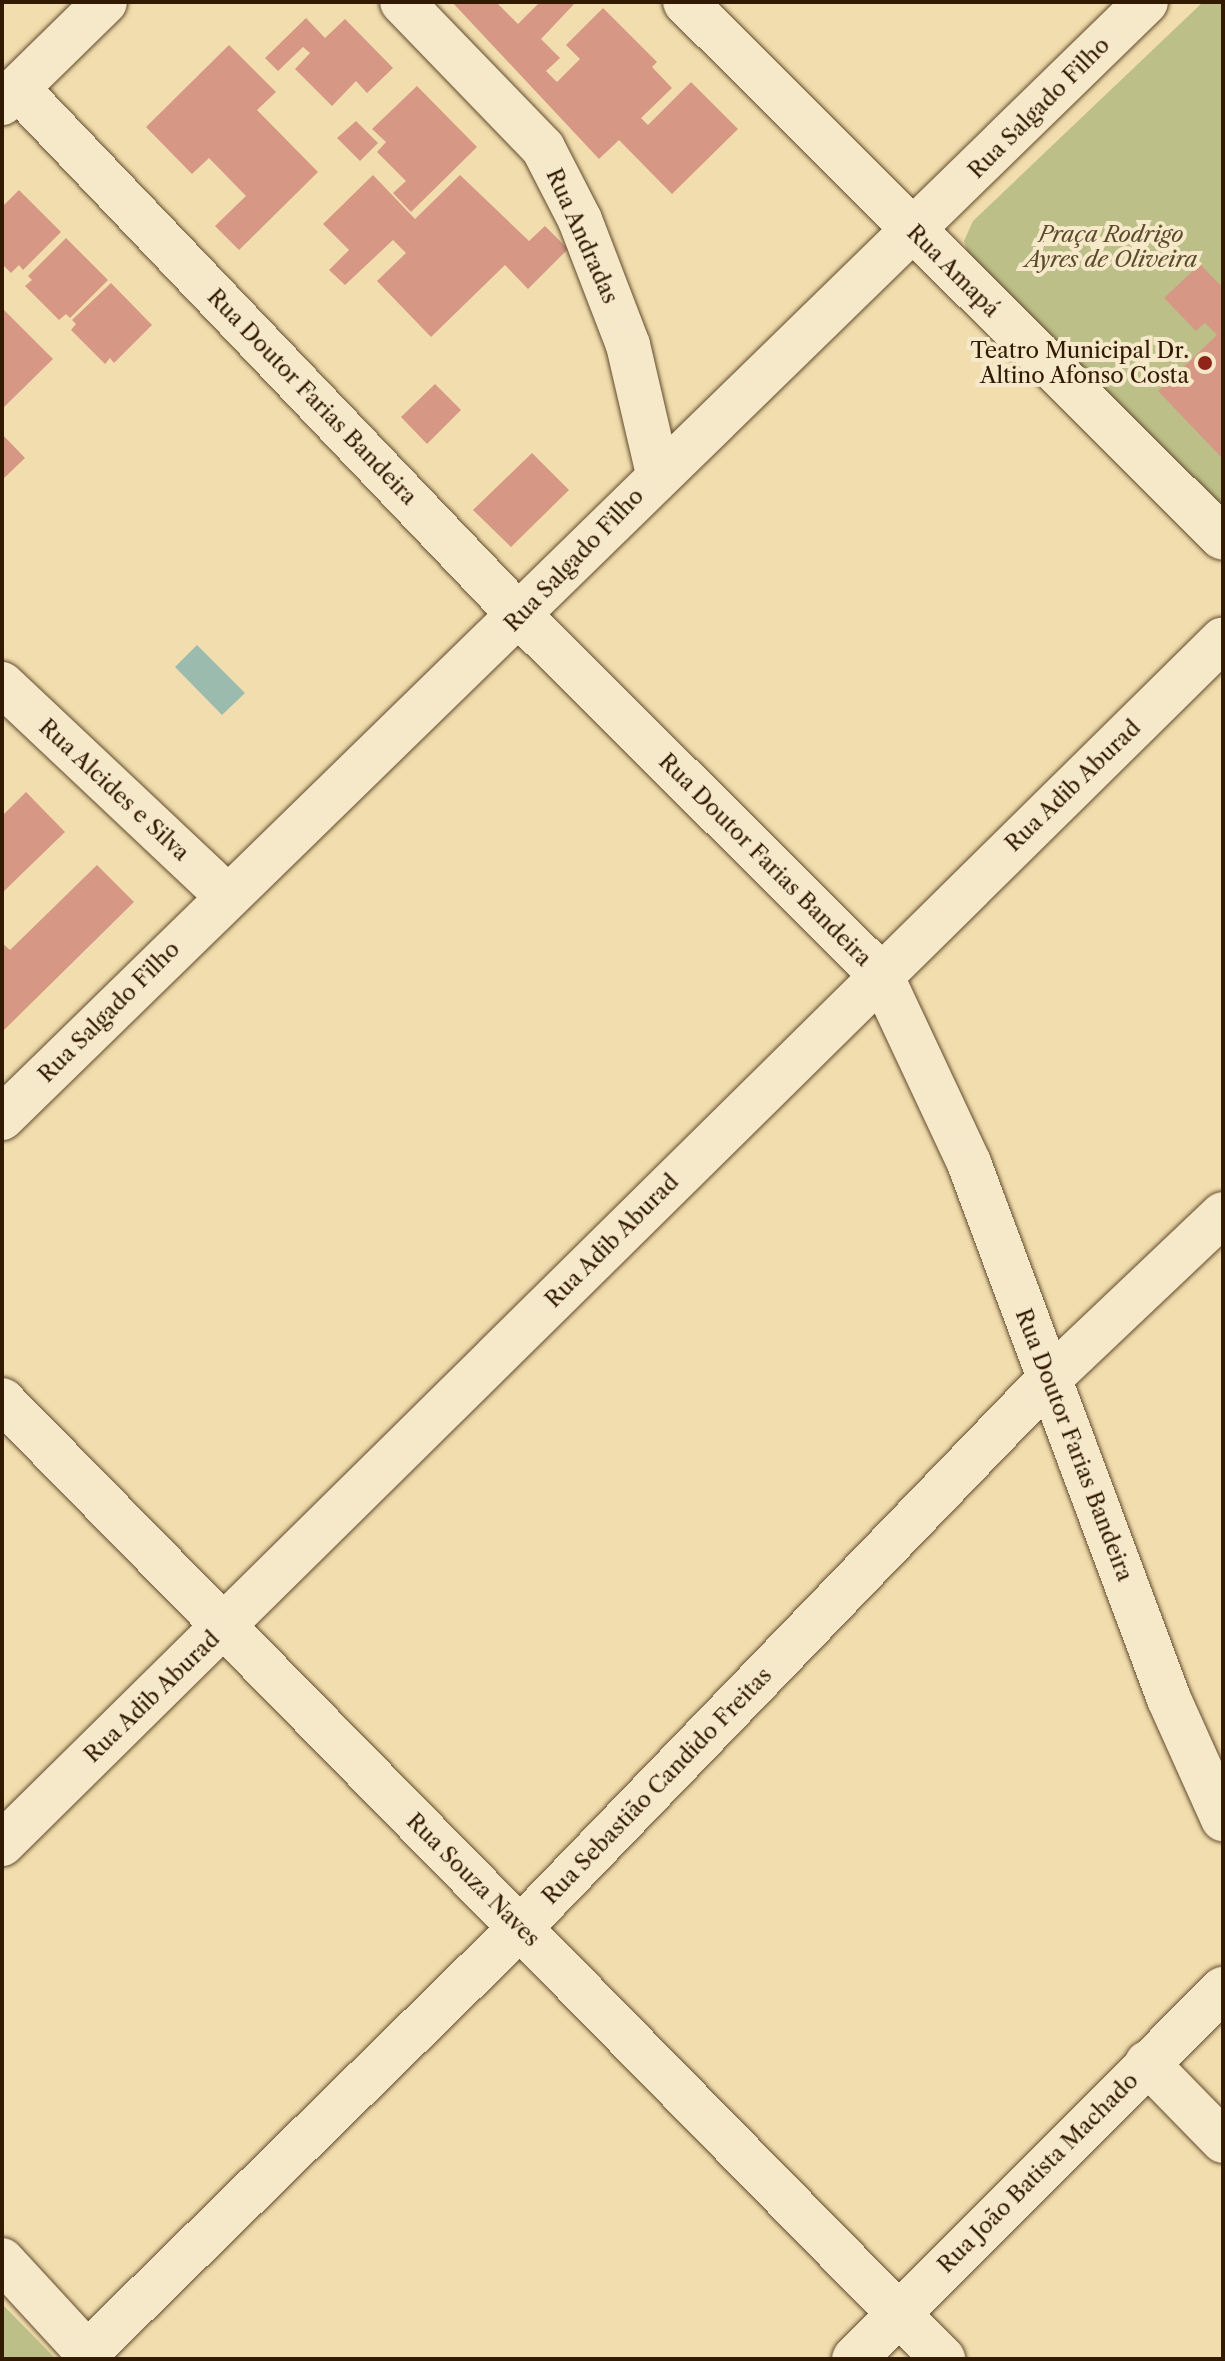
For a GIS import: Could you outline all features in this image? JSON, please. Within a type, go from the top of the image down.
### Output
[{"type":"street","points":[[9,95],[105,2]]},
{"type":"street","name":"Rua Andradas","points":[[402,2],[543,148],[580,220],[628,345],[658,474]]},
{"type":"street","name":"Rua Amapá","points":[[685,2],[1223,538]]},
{"type":"street","name":"Rua Salgado Filho","points":[[2,1118],[227,896],[521,617],[658,474],[914,232],[1146,2]]},
{"type":"street","name":"Rua Doutor Farias Bandeira","points":[[9,95],[521,617],[881,975],[969,1163],[1169,1699],[1223,1819]]},
{"type":"street","name":"Rua Adib Aburad","points":[[2,1844],[1223,639]]},
{"type":"street","name":"Rua Alcides e Silva","points":[[2,684],[227,896]]},
{"type":"street","name":"Rua Sebastião Candido Freitas","points":[[90,2356],[520,1928],[1048,1380],[1223,1214]]},
{"type":"street","name":"Rua Souza Naves","points":[[2,1400],[943,2359]]},
{"type":"street","name":"Rua João Batista Machado","points":[[854,2359],[1223,1989]]},
{"type":"street","points":[[1147,2063],[1223,2141]]},
{"type":"street","points":[[2,2260],[90,2356]]},
{"type":"green space","name":"Praça Rodrigo Ayres de Oliveira","points":[[1203,2],[1223,2],[1223,526],[970,260],[964,241],[973,221]]},
{"type":"green space","points":[[2,2304],[56,2359],[2,2359]]},
{"type":"shaded area","points":[[197,645],[245,693],[222,715],[175,667]]},
{"type":"building","points":[[452,2],[496,2],[518,24],[540,2],[576,2],[541,39],[560,58],[546,71],[557,82],[580,59],[566,45],[603,8],[657,62],[652,67],[672,88],[641,118],[648,125],[691,82],[738,129],[672,194],[619,140],[599,159]]},
{"type":"building","points":[[306,18],[325,38],[345,19],[393,68],[367,93],[356,81],[332,106],[295,69],[310,53],[303,47],[278,71],[265,58]]},
{"type":"building","points":[[229,45],[276,92],[257,110],[318,172],[239,250],[215,226],[246,196],[209,158],[192,174],[146,127]]},
{"type":"building","points":[[417,86],[477,147],[411,212],[393,193],[406,181],[377,152],[386,142],[372,129]]},
{"type":"building","points":[[356,121],[378,143],[360,161],[337,138]]},
{"type":"building","points":[[373,175],[415,219],[460,175],[529,241],[545,226],[568,249],[528,289],[505,265],[431,337],[377,281],[406,253],[393,240],[345,285],[329,270],[349,250],[323,224]]},
{"type":"building","points":[[19,190],[61,232],[23,270],[19,265],[11,273],[2,264],[2,207]]},
{"type":"building","points":[[66,238],[108,280],[70,318],[66,314],[59,320],[25,286],[32,280],[28,276]]},
{"type":"building","name":"Teatro Municipal Dr. Altino Afonso Costa","points":[[1200,264],[1223,288],[1223,459],[1158,391],[1217,335],[1205,323],[1196,331],[1164,298]]},
{"type":"building","points":[[111,283],[152,325],[114,363],[110,358],[105,364],[71,330],[76,324],[72,320]]},
{"type":"building","points":[[2,308],[53,359],[2,409]]},
{"type":"building","points":[[435,384],[461,410],[427,444],[401,417]]},
{"type":"building","points":[[2,434],[25,458],[2,480]]},
{"type":"building","points":[[532,453],[569,490],[511,547],[473,510]]},
{"type":"building","points":[[26,792],[65,832],[2,893],[2,816]]},
{"type":"building","points":[[97,865],[134,902],[2,1032],[2,943],[10,950]]},
{"type":"place","name":"Teatro Municipal Dr. Altino Afonso Costa","points":[[1205,363]]}]
